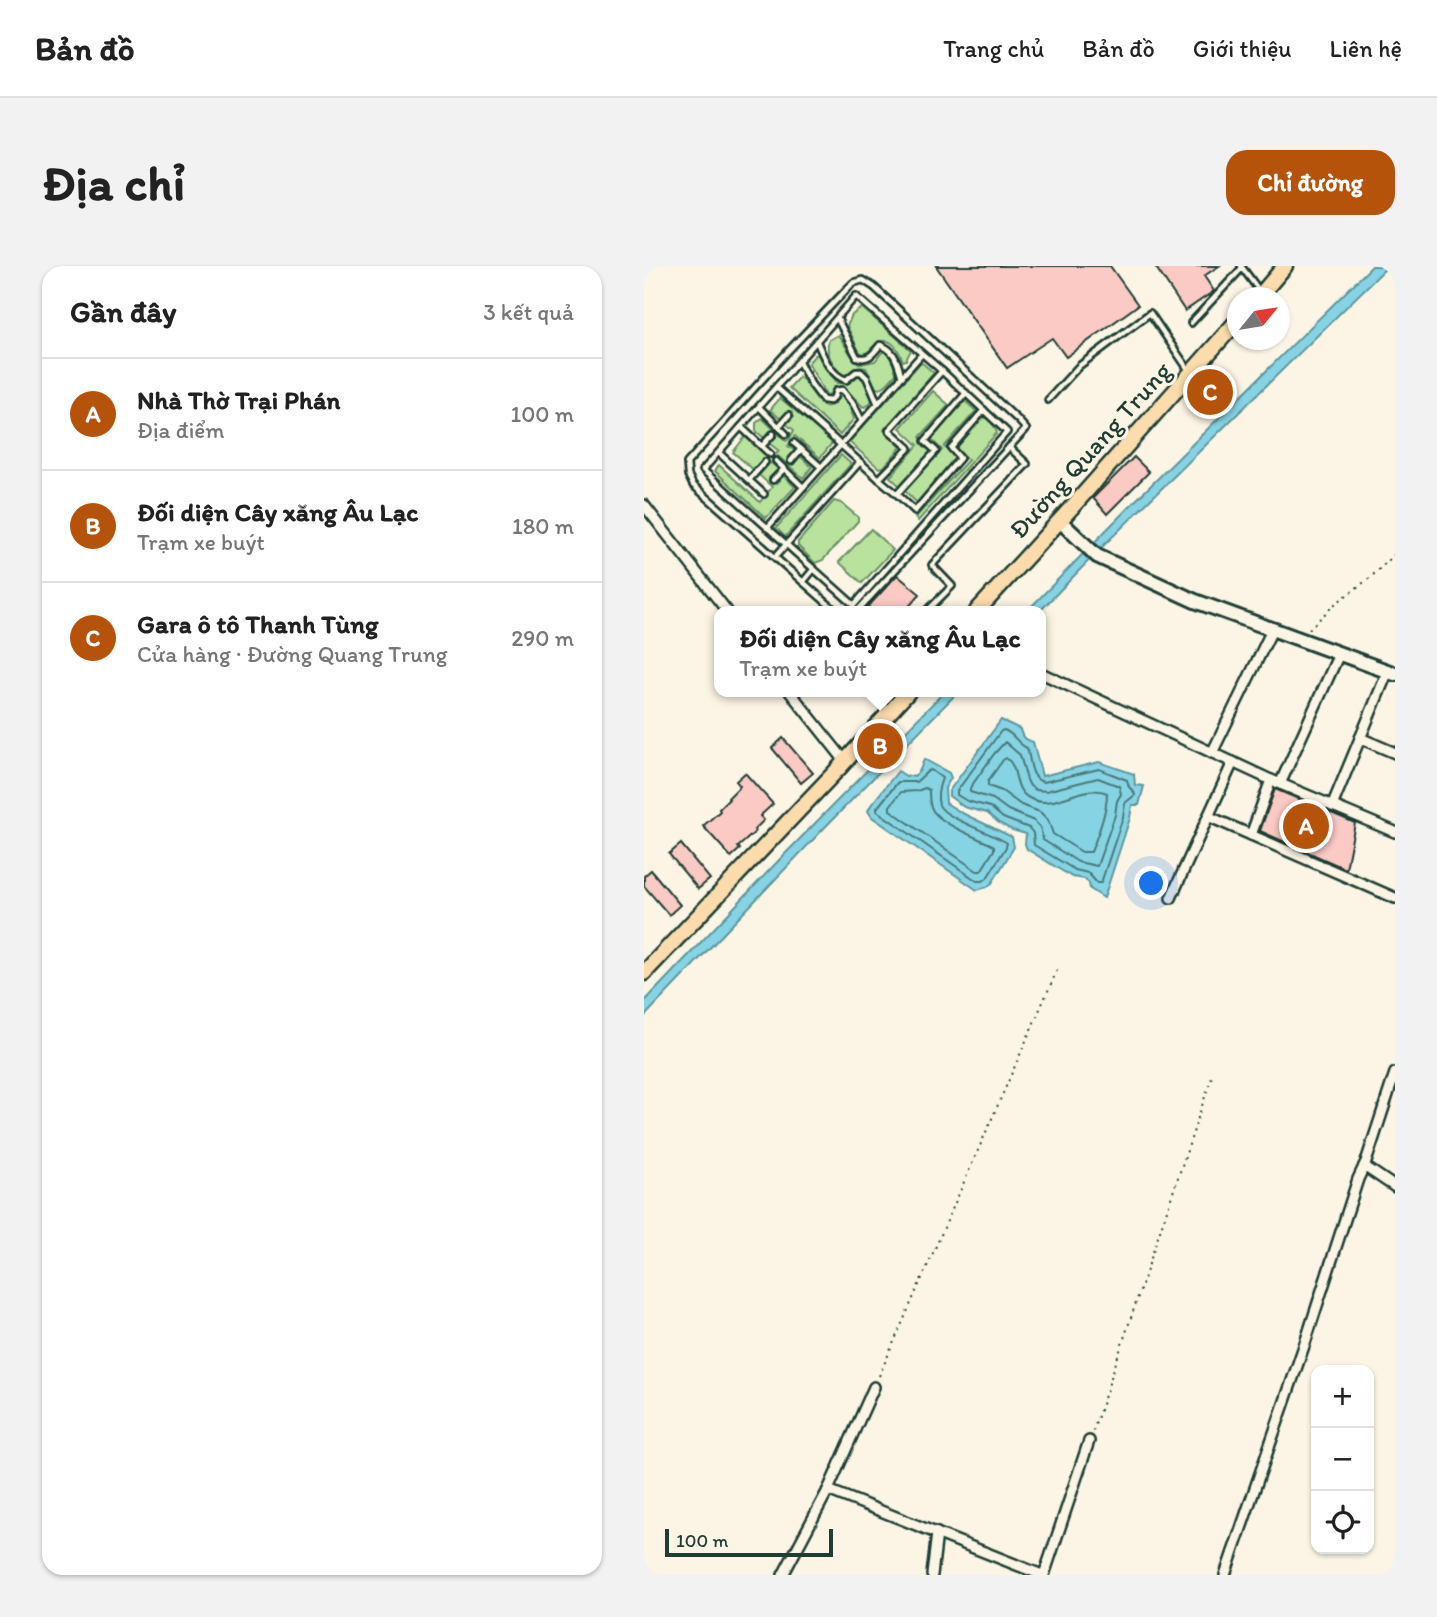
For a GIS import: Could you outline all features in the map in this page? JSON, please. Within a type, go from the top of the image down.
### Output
[{"type":"main road","points":[[1267,287],[1285,266]]},
{"type":"main road","name":"Đường Quang Trung","points":[[982,606],[1227,332]]},
{"type":"main road","points":[[1060,521],[1097,556],[1195,601],[1391,673]]},
{"type":"main road","points":[[644,972],[903,697]]},
{"type":"street","points":[[644,505],[723,606]]},
{"type":"street","points":[[1212,754],[1272,630]]},
{"type":"street","points":[[1251,835],[1339,654]]},
{"type":"street","points":[[1332,806],[1391,673]]},
{"type":"street","points":[[1046,675],[1212,754],[1395,832]]},
{"type":"street","points":[[794,697],[845,761]]},
{"type":"street","points":[[1360,738],[1395,753]]},
{"type":"street","points":[[1171,898],[1233,762]]},
{"type":"street","points":[[1210,817],[1395,898]]},
{"type":"street","points":[[1225,1575],[1395,1073]]},
{"type":"street","points":[[1365,1164],[1395,1187]]},
{"type":"street","points":[[783,1575],[828,1490],[874,1387]]},
{"type":"street","points":[[828,1490],[1043,1575],[1089,1441]]},
{"type":"street","points":[[932,1575],[937,1533]]},
{"type":"lane","points":[[1191,323],[1241,267],[1255,287]]},
{"type":"lane","points":[[830,606],[693,485],[688,475],[687,463],[853,283],[863,280],[874,287],[1026,429],[863,606]]},
{"type":"lane","points":[[856,296],[1007,432],[853,605],[704,470],[837,318],[856,296]]},
{"type":"lane","points":[[1048,400],[1079,366],[1150,313],[1191,373]]},
{"type":"lane","points":[[837,318],[857,357],[870,357],[880,345],[887,347],[897,359],[902,377]]},
{"type":"lane","points":[[817,342],[833,373],[846,380],[856,372],[861,372],[867,378],[878,404]]},
{"type":"lane","points":[[767,528],[922,354]]},
{"type":"lane","points":[[799,362],[822,400],[830,401],[836,391],[842,390],[863,421]]},
{"type":"lane","points":[[880,479],[909,448],[889,430],[942,372]]},
{"type":"lane","points":[[777,388],[915,511],[960,458],[951,448],[984,410]]},
{"type":"lane","points":[[897,494],[936,451],[925,441],[966,393]]},
{"type":"lane","points":[[760,407],[786,434]]},
{"type":"lane","points":[[779,426],[789,415]]},
{"type":"lane","points":[[741,428],[770,454]]},
{"type":"lane","points":[[762,446],[774,434]]},
{"type":"lane","points":[[794,443],[821,467]]},
{"type":"lane","points":[[932,606],[952,586],[932,565],[1027,464],[1009,447]]},
{"type":"lane","points":[[790,461],[801,449]]},
{"type":"lane","points":[[719,453],[764,494]]},
{"type":"lane","points":[[776,461],[803,488]]},
{"type":"lane","points":[[749,480],[765,462]]},
{"type":"lane","points":[[775,557],[860,462]]},
{"type":"lane","points":[[774,480],[784,469]]},
{"type":"lane","points":[[803,582],[813,570]]},
{"type":"path","points":[[1299,639],[1335,604],[1371,577],[1395,554]]},
{"type":"path","points":[[874,1387],[1058,968]]},
{"type":"path","points":[[1089,1441],[1213,1073]]},
{"type":"green space","points":[[862,308],[911,350],[906,360],[903,361],[897,348],[886,341],[877,343],[866,353],[859,351],[847,326],[852,315]]},
{"type":"green space","points":[[838,335],[860,364],[875,361],[883,351],[888,353],[897,373],[880,389],[876,388],[866,368],[855,368],[843,377],[833,364],[828,350],[829,340]]},
{"type":"green space","points":[[815,355],[820,355],[837,383],[849,383],[859,375],[863,377],[872,400],[869,405],[862,406],[842,387],[833,389],[827,397],[808,363]]},
{"type":"green space","points":[[921,362],[934,373],[884,430],[901,447],[884,467],[879,468],[849,442]]},
{"type":"green space","points":[[799,377],[825,407],[832,405],[841,396],[847,401],[854,419],[840,435],[789,388]]},
{"type":"green space","points":[[933,391],[949,405],[920,437],[933,450],[901,487],[890,477],[918,445],[900,428]]},
{"type":"green space","points":[[780,398],[833,442],[820,458],[795,436],[788,446],[795,451],[788,460],[792,463],[800,456],[812,467],[803,478],[778,456],[771,463],[778,469],[770,479],[775,483],[784,476],[795,487],[766,518],[715,471],[719,465],[760,502],[772,487],[759,475],[770,463],[764,459],[755,471],[733,452],[745,437],[772,458],[779,451],[769,443],[776,435],[773,431],[765,439],[756,431],[756,423],[762,418],[786,441],[790,438],[794,430],[786,424],[794,416],[788,411],[781,419],[770,410]]},
{"type":"green space","points":[[965,401],[976,411],[944,447],[957,458],[917,503],[905,491],[942,450],[931,439]]},
{"type":"green space","points":[[981,417],[991,422],[997,433],[918,521],[915,518],[968,460],[954,447]]},
{"type":"green space","points":[[841,455],[851,464],[785,537],[776,528]]},
{"type":"green space","points":[[834,501],[841,503],[858,517],[858,521],[823,560],[815,563],[798,546],[798,542]]},
{"type":"green space","points":[[871,529],[893,550],[862,583],[839,562]]},
{"type":"water","points":[[1372,266],[1388,266],[1045,606],[1032,606]]},
{"type":"water","points":[[939,697],[953,697],[644,1017],[644,1002]]},
{"type":"water","points":[[1001,720],[1020,729],[1023,737],[1033,742],[1042,776],[1099,762],[1134,774],[1135,785],[1144,786],[1139,805],[1132,805],[1104,898],[1090,889],[1085,879],[1072,877],[1027,849],[1026,834],[999,823],[987,813],[964,807],[949,796],[949,791]]},
{"type":"water","points":[[924,759],[949,773],[951,778],[945,788],[946,803],[1012,837],[1014,847],[987,887],[977,890],[872,817],[868,811],[898,771],[906,776],[915,776]]},
{"type":"building","points":[[936,266],[1110,266],[1138,305],[1066,357],[1052,338],[1007,368]]},
{"type":"building","points":[[1155,266],[1219,266],[1204,276],[1214,291],[1185,311]]},
{"type":"building","points":[[1134,457],[1149,472],[1107,514],[1093,498]]},
{"type":"building","points":[[897,575],[920,594],[909,606],[869,606]]},
{"type":"building","points":[[783,738],[813,773],[801,783],[772,748]]},
{"type":"building","points":[[745,773],[773,804],[760,816],[764,820],[755,832],[731,857],[703,826],[720,811],[740,786],[736,781]]},
{"type":"building","points":[[1275,789],[1355,823],[1346,869],[1260,831]]},
{"type":"building","points":[[681,844],[710,879],[698,889],[669,854]]},
{"type":"building","points":[[651,870],[680,905],[669,915],[644,886],[644,876]]},
{"type":"place","name":"Gara ô tô Thanh Tùng","points":[[1210,392]]},
{"type":"place","name":"Đối diện Cây xăng Âu Lạc","points":[[880,746]]},
{"type":"place","name":"Nhà Thờ Trại Phán","points":[[1306,826]]}]
